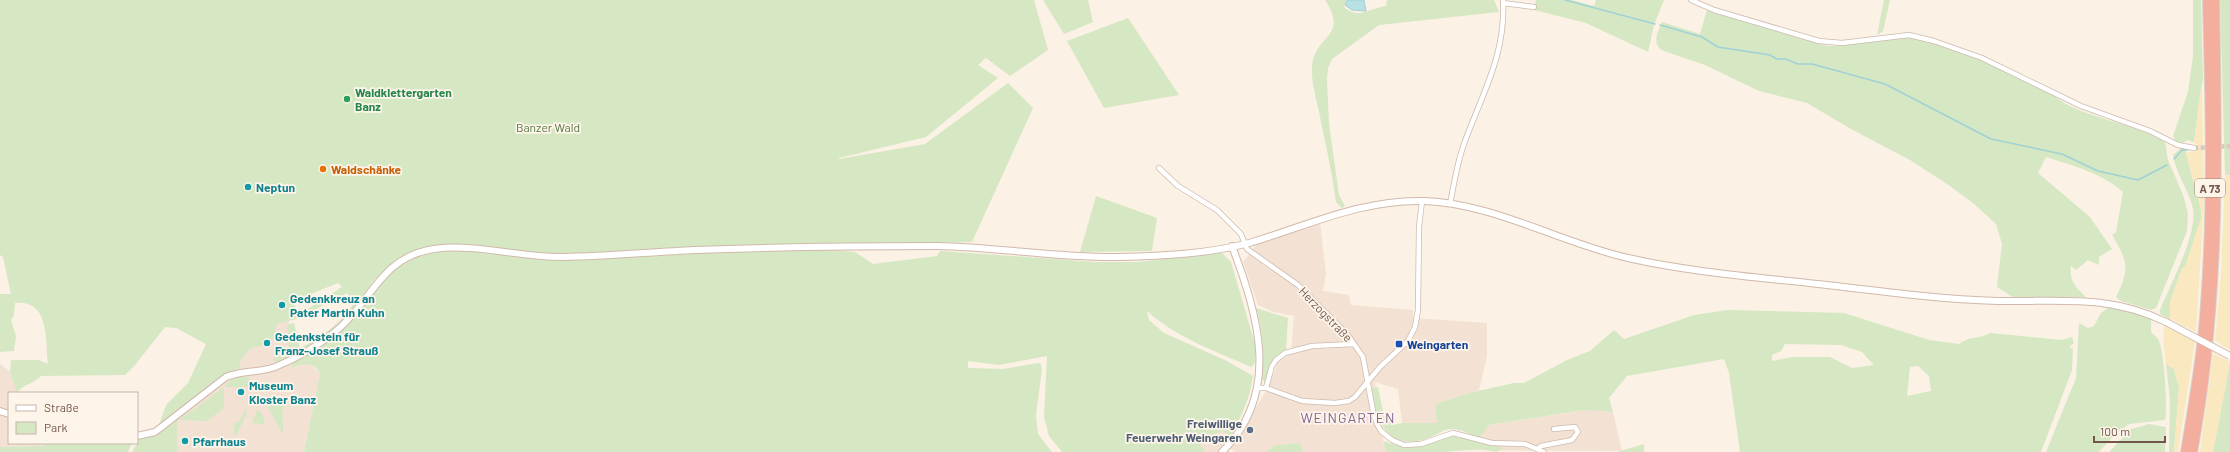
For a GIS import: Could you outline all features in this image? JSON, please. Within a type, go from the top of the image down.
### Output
[{"type":"highway","name":"A 73","points":[[2185,452],[2203,330],[2209,242],[2210,196],[2207,0]]},
{"type":"highway","name":"A 73","points":[[2193,452],[2210,331],[2217,242],[2215,0]]},
{"type":"street","points":[[1691,0],[1714,10],[1819,41],[1842,43],[1901,36],[1934,41],[1982,58],[2081,106],[2150,131],[2178,145],[2194,148]]},
{"type":"street","points":[[1450,204],[1464,146],[1497,60],[1503,18],[1503,1],[1534,7]]},
{"type":"street","name":"Herzogstraße","points":[[1159,168],[1178,186],[1206,202],[1228,220],[1242,236],[1245,244],[1252,254],[1307,293],[1354,344],[1363,357],[1367,383],[1378,424],[1386,436],[1397,443],[1421,444],[1453,433],[1492,443],[1525,444],[1544,452]]},
{"type":"street","points":[[1258,388],[1266,388],[1302,401],[1349,401],[1355,397],[1412,334],[1418,316],[1419,227],[1422,201]]},
{"type":"street","points":[[138,436],[155,432],[226,377],[234,373],[277,366],[326,338],[348,320],[384,275],[406,259],[430,250],[458,248],[556,257],[740,248],[938,246],[996,248],[1086,257],[1114,257],[1209,250],[1245,244],[1341,212],[1378,204],[1422,201],[1450,204],[1491,214],[1608,253],[1714,274],[1913,295],[1996,300],[2112,303],[2134,308],[2166,322],[2230,356]]},
{"type":"street","points":[[1222,452],[1236,438],[1246,420],[1258,388],[1260,361],[1258,324],[1252,302],[1232,246]]},
{"type":"street","points":[[1266,388],[1272,366],[1284,353],[1312,346],[1354,344]]},
{"type":"street","points":[[1538,449],[1541,446],[1572,440],[1578,432],[1575,427],[1554,429]]},
{"type":"shaded area","points":[[1320,223],[1326,273],[1323,291],[1349,295],[1351,305],[1413,310],[1413,318],[1487,323],[1487,356],[1479,390],[1435,404],[1437,423],[1402,423],[1398,389],[1375,382],[1385,452],[1303,452],[1299,443],[1276,445],[1265,452],[1235,452],[1230,448],[1226,452],[1206,452],[1199,445],[1222,429],[1236,442],[1270,384],[1278,362],[1291,353],[1294,316],[1274,312],[1258,305],[1243,262],[1256,245]]},
{"type":"shaded area","points":[[289,320],[292,368],[307,363],[311,364],[320,374],[304,452],[177,452],[177,420],[172,412],[250,348],[266,339],[276,323]]},
{"type":"shaded area","points":[[0,364],[10,372],[17,392],[8,392],[8,444],[45,444],[43,446],[0,447]]},
{"type":"shaded area","points":[[1584,410],[1613,412],[1622,451],[1454,450],[1475,446],[1489,425]]},
{"type":"green space","name":"Banzer Wald","points":[[0,0],[1034,0],[1048,50],[1010,76],[986,58],[978,65],[998,78],[926,137],[839,158],[925,144],[1008,83],[1033,108],[972,242],[808,245],[544,255],[451,244],[430,247],[406,256],[374,280],[349,315],[334,331],[282,361],[274,362],[273,357],[277,359],[282,350],[289,349],[287,325],[294,323],[300,348],[316,339],[336,324],[354,303],[347,293],[299,318],[303,312],[342,287],[338,283],[301,298],[300,296],[292,299],[298,314],[296,319],[277,324],[273,340],[266,339],[264,345],[250,349],[239,363],[241,368],[223,375],[159,425],[166,405],[188,383],[206,344],[176,328],[165,327],[135,365],[125,375],[41,376],[17,392],[10,372],[11,360],[39,360],[48,364],[44,323],[40,314],[34,307],[26,303],[15,303],[14,315],[11,320],[16,336],[14,351],[0,352],[0,294],[11,294],[3,257],[0,255]]},
{"type":"green space","points":[[1043,0],[1088,0],[1093,22],[1064,34]]},
{"type":"green space","points":[[1325,0],[1346,0],[1344,7],[1354,13],[1359,13],[1386,6],[1387,0],[1494,0],[1499,12],[1379,25],[1332,59],[1328,68],[1327,80],[1329,124],[1339,195],[1345,206],[1342,208],[1336,202],[1312,78],[1314,56],[1318,48],[1329,35],[1334,22],[1332,12]]},
{"type":"green space","points":[[1536,0],[1572,0],[1594,6],[1596,0],[1664,0],[1654,25],[1648,52],[1586,23],[1534,10]]},
{"type":"green space","points":[[1884,0],[1890,0],[1883,31],[1877,35]]},
{"type":"green space","points":[[2193,0],[2201,0],[2203,79],[2194,142],[2187,140],[2183,143],[2176,141],[2173,136],[2188,92],[2193,56]]},
{"type":"green space","points":[[2220,0],[2230,0],[2230,175],[2225,175]]},
{"type":"green space","points":[[1707,10],[1828,46],[1899,38],[1910,38],[1938,44],[1988,62],[2037,86],[2064,103],[2090,114],[2141,131],[2165,142],[2168,160],[2183,195],[2188,213],[2187,231],[2156,308],[2151,310],[2121,301],[2116,297],[2124,279],[2125,265],[2121,252],[2112,235],[2116,232],[2123,192],[2115,185],[2097,175],[2046,157],[2038,173],[2090,217],[2112,249],[2099,257],[2099,265],[2088,260],[2076,270],[2071,266],[2072,280],[2086,297],[2014,298],[1997,287],[2002,244],[1996,224],[1973,203],[1947,184],[1910,160],[1851,129],[1807,103],[1759,91],[1705,65],[1661,50],[1658,47],[1656,40],[1662,22],[1700,34]]},
{"type":"green space","points":[[1128,18],[1179,95],[1104,108],[1067,41]]},
{"type":"green space","points":[[2181,148],[2187,148],[2186,153],[2201,210],[2201,219],[2185,268],[2182,268],[2170,302],[2170,319],[2160,314],[2160,310],[2182,260],[2191,233],[2193,220],[2193,209],[2189,195],[2177,169],[2173,155]]},
{"type":"green space","points":[[1096,196],[1157,218],[1152,251],[1080,252]]},
{"type":"green space","points":[[453,250],[553,259],[755,251],[833,250],[855,252],[873,264],[937,256],[940,251],[1097,262],[1138,262],[1221,252],[1231,262],[1255,344],[1255,363],[1251,367],[1197,343],[1171,329],[1147,311],[1149,320],[1164,333],[1227,361],[1253,376],[1250,392],[1244,408],[1230,437],[1222,430],[1200,445],[1206,452],[1062,452],[1049,436],[1044,417],[1047,356],[999,365],[968,361],[968,368],[1003,369],[1038,363],[1041,364],[1042,369],[1036,415],[1038,434],[1052,452],[304,452],[320,374],[315,367],[308,364],[292,368],[291,361],[326,342],[345,328],[356,316],[379,284],[397,268],[407,262],[428,254]]},
{"type":"green space","points":[[2109,307],[2132,312],[2151,319],[2151,332],[2158,339],[2164,366],[2166,392],[2165,420],[2129,424],[2114,435],[2099,452],[2046,452],[2076,378],[2079,323],[2088,328],[2094,326],[2101,313]]},
{"type":"green space","points":[[1256,308],[1288,318],[1286,350],[1275,357],[1265,382],[1262,379],[1262,334]]},
{"type":"green space","points":[[1728,310],[1844,313],[1929,340],[1959,344],[1967,339],[1990,333],[2062,340],[2072,337],[2074,343],[2069,347],[2073,349],[2072,370],[2041,452],[1740,452],[1729,373],[1724,359],[1627,376],[1609,398],[1613,412],[1583,410],[1489,425],[1480,438],[1469,433],[1450,429],[1429,438],[1409,442],[1398,440],[1390,435],[1384,429],[1379,420],[1371,388],[1378,387],[1384,416],[1392,425],[1402,423],[1437,423],[1435,404],[1473,392],[1514,383],[1524,383],[1567,360],[1590,351],[1614,330],[1624,339],[1694,315]],"holes":[[[1785,344],[1841,345],[1862,352],[1874,365],[1852,368],[1830,357],[1793,357],[1772,361],[1772,355],[1781,351]],[[1918,366],[1929,376],[1931,391],[1907,396],[1910,367]]]},
{"type":"green space","points":[[2230,362],[2230,452],[2213,452]]},
{"type":"green space","points":[[2166,364],[2174,369],[2179,388],[2174,452],[2169,452],[2170,400]]},
{"type":"green space","points":[[238,376],[249,377],[255,387],[224,387],[230,380]]},
{"type":"green space","points":[[224,387],[224,408],[207,421],[179,420]]},
{"type":"green space","points":[[268,401],[283,401],[283,435],[268,408]]},
{"type":"green space","points":[[245,410],[247,413],[237,434],[234,437],[234,423],[240,420]]},
{"type":"green space","points":[[257,410],[261,412],[265,421],[264,424],[252,423]]},
{"type":"green space","points":[[177,420],[177,452],[132,452],[141,437],[159,434]]},
{"type":"green space","points":[[2149,424],[2166,427],[2165,452],[2109,452],[2131,429]]},
{"type":"green space","points":[[1449,436],[1504,448],[1496,452],[1478,449],[1444,452],[1385,452],[1384,441],[1402,446],[1417,447]]},
{"type":"green space","points":[[1300,443],[1303,452],[1265,452],[1276,445]]},
{"type":"green space","points":[[45,444],[132,444],[128,452],[0,452],[0,447],[43,446]]},
{"type":"green space","points":[[1644,444],[1644,452],[1617,452]]},
{"type":"sand","points":[[2202,79],[2204,204],[2196,332],[2170,319],[2170,302],[2182,268],[2185,267],[2201,219],[2201,210],[2186,153],[2196,151],[2198,146],[2194,142]]},
{"type":"sand","points":[[2225,175],[2230,175],[2230,350],[2215,340],[2221,274]]},
{"type":"sand","points":[[2164,326],[2195,342],[2178,452],[2174,452],[2179,388],[2174,369],[2166,364],[2163,337]]},
{"type":"sand","points":[[2213,353],[2230,362],[2213,452],[2200,452]]},
{"type":"water","points":[[1347,0],[1364,0],[1366,11],[1352,10],[1345,5]]},
{"type":"waterway","points":[[1565,0],[1655,24]]},
{"type":"waterway","points":[[1660,25],[1702,37],[1718,47],[1770,55],[1777,59],[1786,59],[1798,64],[1812,64],[1885,84],[1991,139],[2062,154],[2098,171],[2138,180],[2167,165]]},
{"type":"waterway","points":[[2174,159],[2182,150],[2196,149]]},
{"type":"tunnel","points":[[2194,148],[2230,146]]},
{"type":"place","name":"Waldklettergarten Banz","points":[[347,99]]},
{"type":"place","name":"Waldschänke","points":[[323,169]]},
{"type":"place","name":"Neptun","points":[[248,187]]},
{"type":"place","name":"Gedenkkreuz an Pater Martin Kuhn","points":[[282,305]]},
{"type":"place","name":"Gedenkstein für Franz-Josef Strauß","points":[[267,343]]},
{"type":"place","name":"Weingarten","points":[[1399,344]]},
{"type":"place","name":"Museum Kloster Banz","points":[[241,392]]},
{"type":"place","name":"Freiwillige Feuerwehr Weingaren","points":[[1250,430]]},
{"type":"place","name":"Pfarrhaus","points":[[185,441]]},
{"type":"district","name":"WEINGARTEN","points":[[1348,417]]}]
